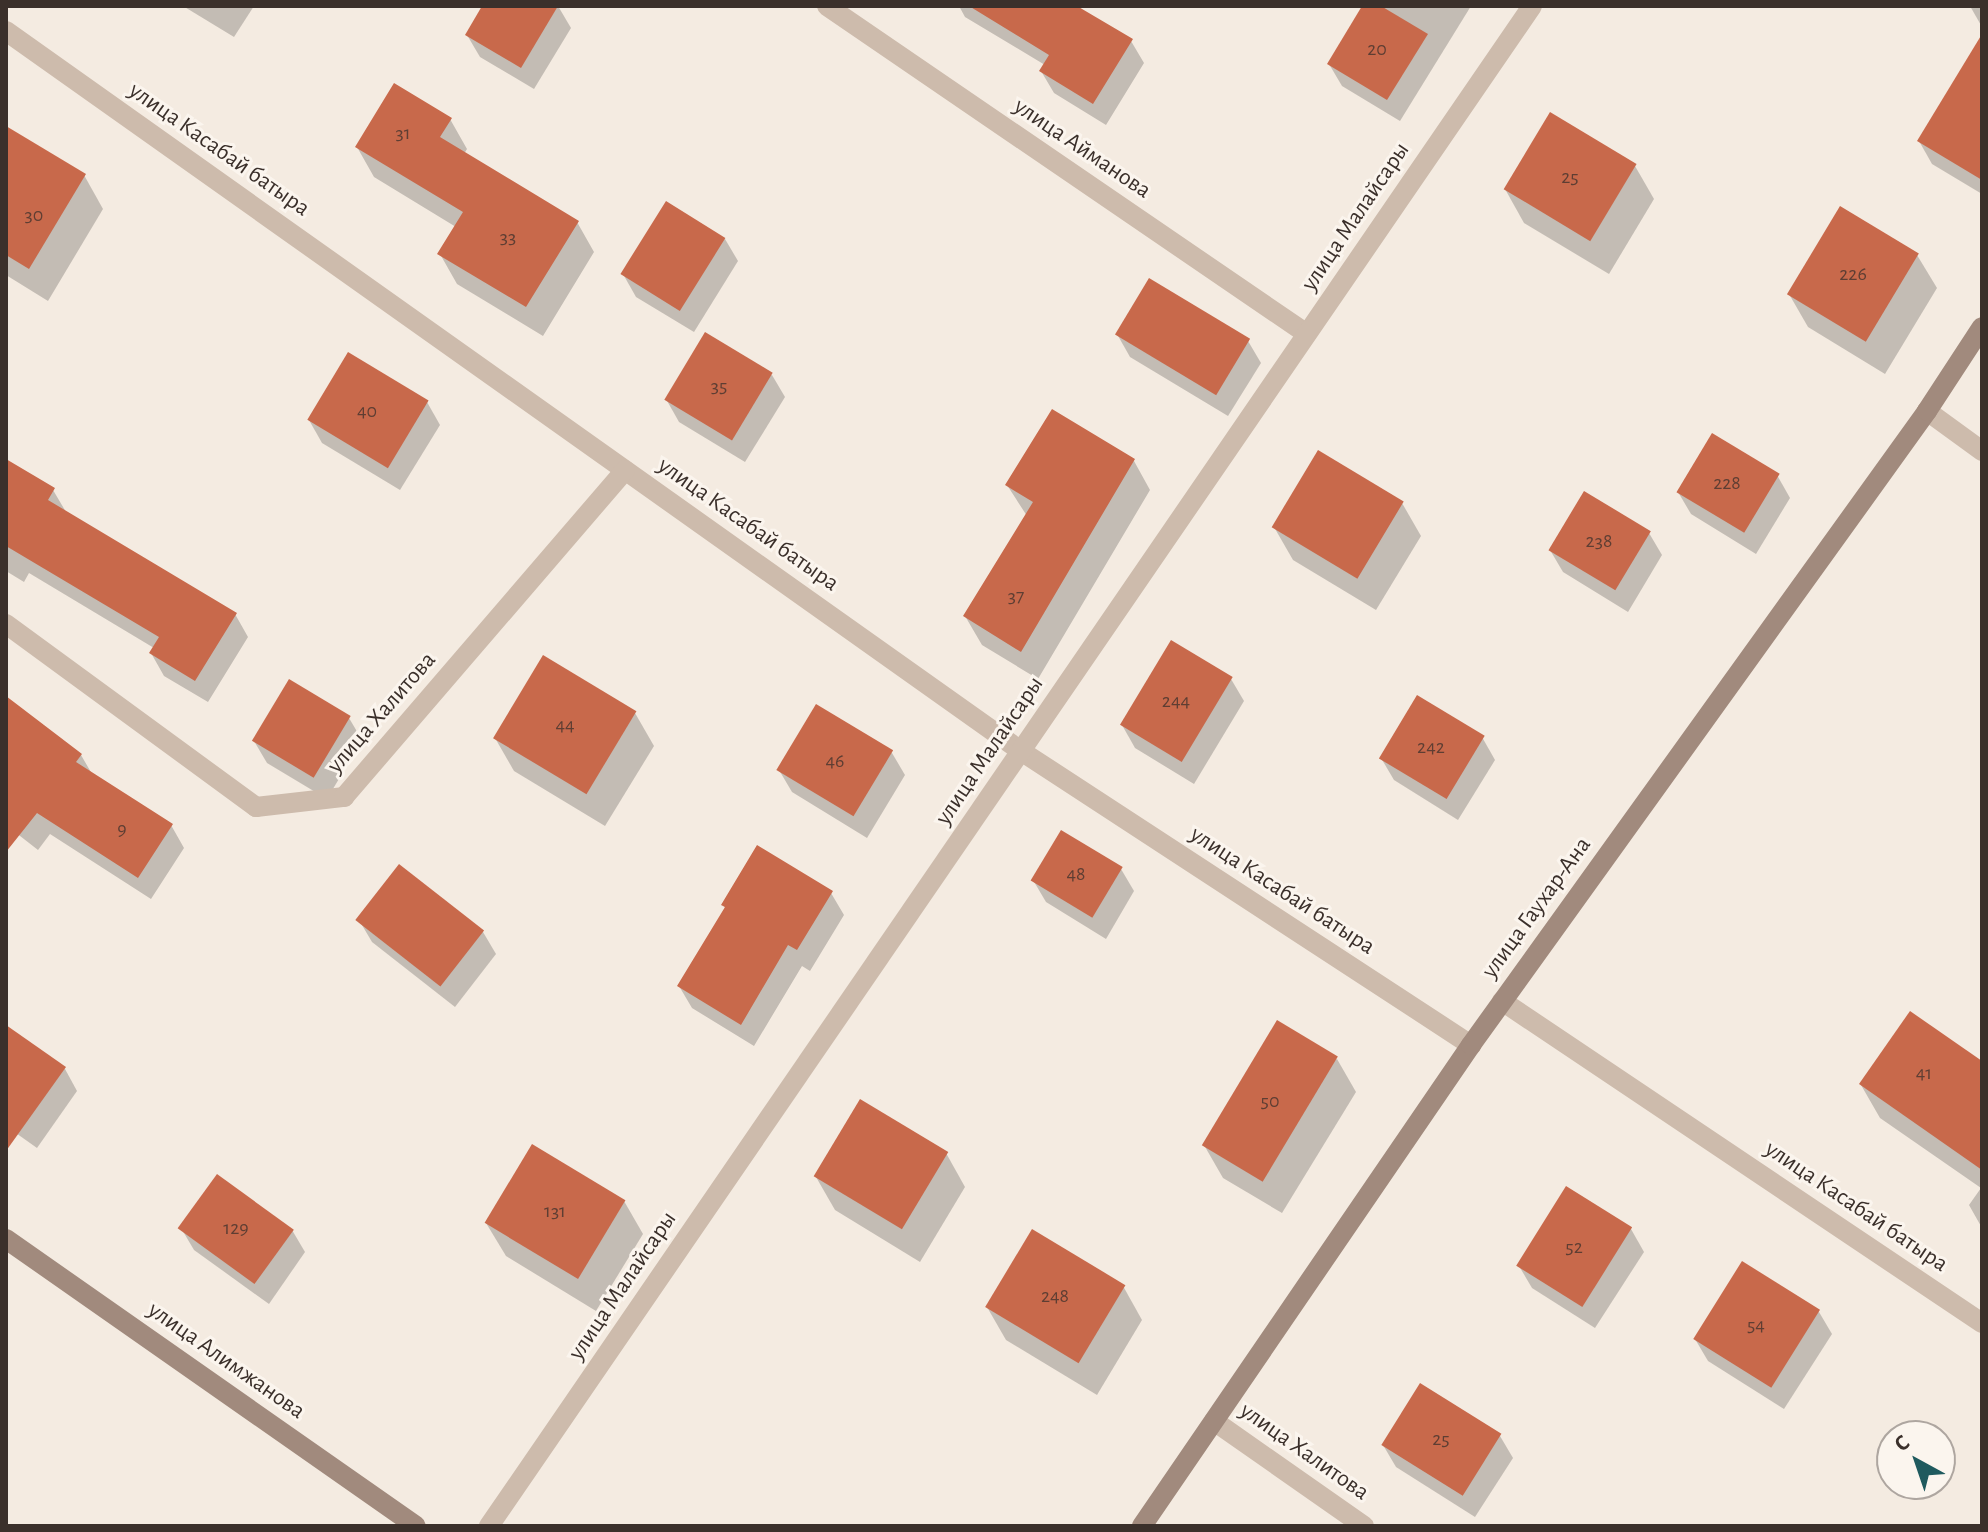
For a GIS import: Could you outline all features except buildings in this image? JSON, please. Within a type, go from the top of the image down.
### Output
[{"type":"street","name":"улица Айманова","points":[[827,6],[1307,334]]},
{"type":"street","name":"улица Малайсары","points":[[489,1526],[1532,6]]},
{"type":"street","name":"улица Касабай батыра","points":[[6,31],[1021,751],[1471,1045]]},
{"type":"street","name":"улица Гаухар-Ана","points":[[1142,1526],[1471,1045],[1927,411],[1982,327]]},
{"type":"street","points":[[1927,411],[1982,451]]},
{"type":"street","name":"улица Халитова","points":[[6,624],[256,807],[344,797],[625,470]]},
{"type":"street","name":"улица Касабай батыра","points":[[1502,1001],[1982,1323]]},
{"type":"street","name":"улица Алимжанова","points":[[6,1239],[416,1526]]},
{"type":"street","name":"улица Халитова","points":[[1214,1421],[1364,1526]]}]
